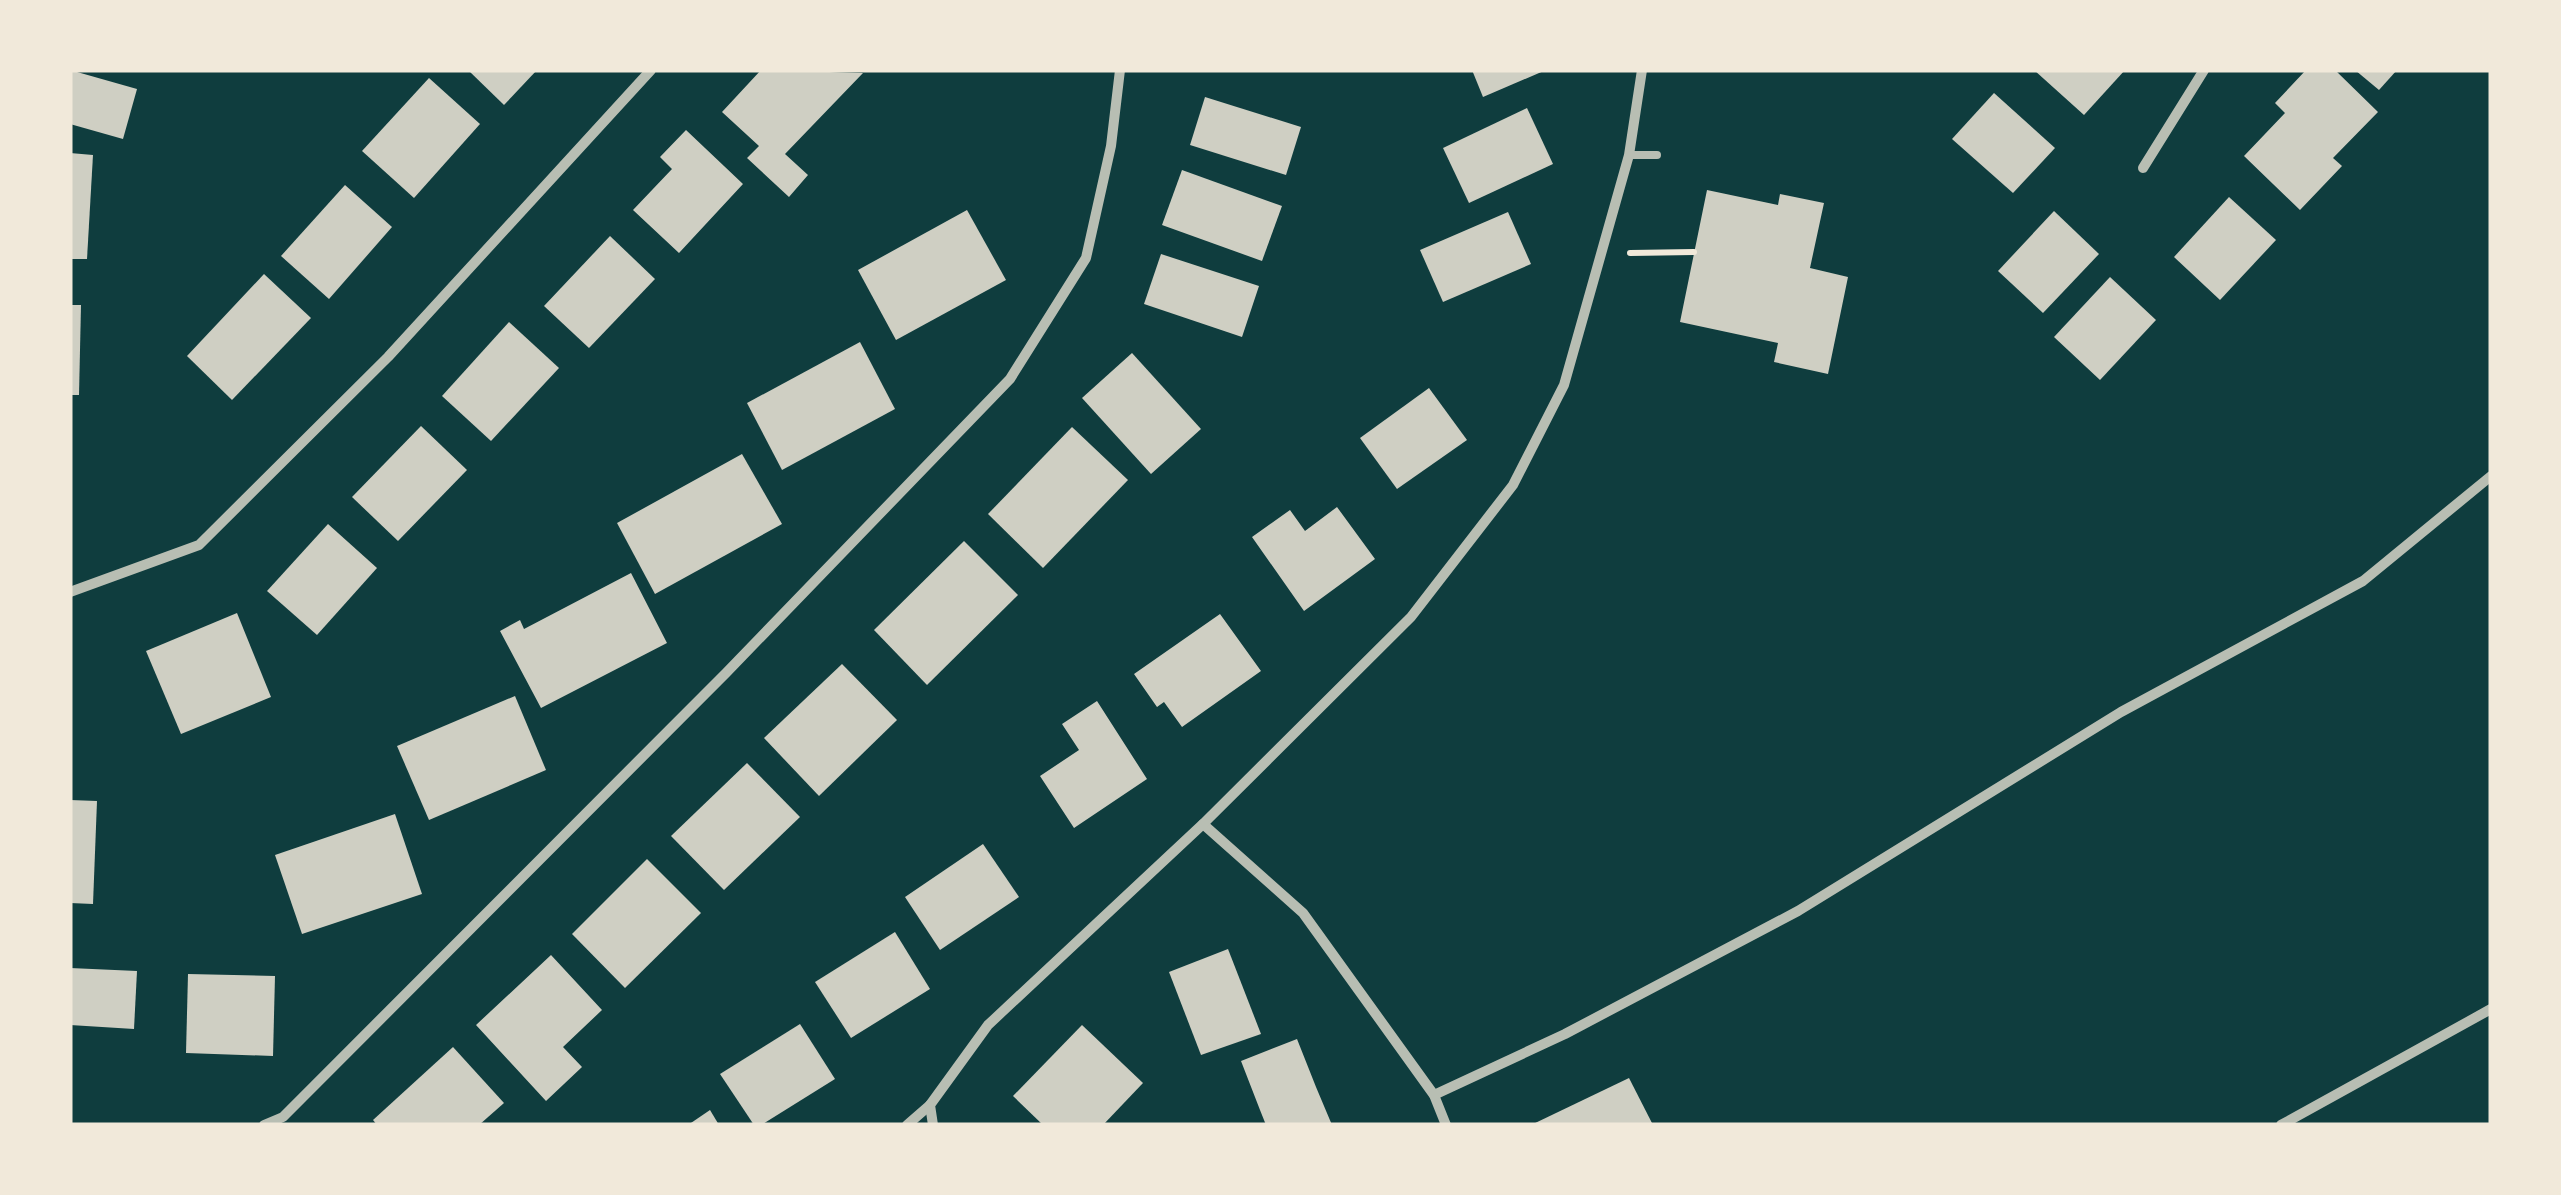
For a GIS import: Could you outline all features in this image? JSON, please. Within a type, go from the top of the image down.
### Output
[{"type":"street","points":[[70,592],[200,545],[388,357],[651,70]]},
{"type":"street","points":[[264,1125],[283,1117],[1010,379],[1086,258],[1110,146],[1120,70]]},
{"type":"street","points":[[907,1125],[930,1105],[988,1025],[1203,824],[1411,618],[1513,485],[1564,384],[1629,155],[1642,70]]},
{"type":"street","points":[[2143,168],[2204,70]]},
{"type":"street","points":[[1434,1095],[1564,1034],[1798,911],[2121,712],[2364,581],[2491,476]]},
{"type":"street","points":[[1203,824],[1303,912],[1434,1095],[1446,1125]]},
{"type":"street","points":[[2281,1125],[2491,1008]]},
{"type":"street","points":[[930,1105],[933,1125]]},
{"type":"lane","points":[[1629,155],[1657,155]]},
{"type":"path","points":[[1602,250],[1694,252]]},
{"type":"building","points":[[70,70],[137,89],[123,139],[70,124]]},
{"type":"building","points":[[468,70],[537,70],[504,105]]},
{"type":"building","points":[[761,70],[863,73],[785,154],[808,175],[789,197],[747,158],[759,146],[722,112]]},
{"type":"building","points":[[1472,70],[1546,70],[1483,97]]},
{"type":"building","points":[[2034,70],[2125,70],[2084,115]]},
{"type":"building","points":[[2306,70],[2335,70],[2378,112],[2333,158],[2342,166],[2300,210],[2244,156],[2285,113],[2275,103]]},
{"type":"building","points":[[2355,70],[2397,70],[2379,90]]},
{"type":"building","points":[[429,78],[480,124],[414,198],[362,151]]},
{"type":"building","points":[[1994,93],[2055,148],[2013,193],[1952,139]]},
{"type":"building","points":[[1205,97],[1301,127],[1286,175],[1190,145]]},
{"type":"building","points":[[1527,108],[1553,164],[1469,203],[1443,148]]},
{"type":"building","points":[[686,130],[743,184],[679,253],[633,210],[672,169],[660,157]]},
{"type":"building","points":[[70,153],[93,155],[87,259],[70,259]]},
{"type":"building","points":[[1182,170],[1282,206],[1262,261],[1162,225]]},
{"type":"building","points":[[345,185],[392,227],[329,299],[281,256]]},
{"type":"building","points":[[1707,190],[1778,205],[1780,194],[1824,203],[1810,268],[1848,277],[1828,374],[1774,362],[1778,343],[1680,322]]},
{"type":"building","points":[[2229,197],[2276,240],[2220,300],[2174,257]]},
{"type":"building","points":[[967,210],[1006,280],[896,340],[858,270]]},
{"type":"building","points":[[2054,211],[2099,254],[2043,313],[1998,271]]},
{"type":"building","points":[[1508,212],[1531,264],[1443,302],[1420,250]]},
{"type":"building","points":[[610,236],[655,279],[589,348],[544,306]]},
{"type":"building","points":[[1161,254],[1259,286],[1242,337],[1144,304]]},
{"type":"building","points":[[264,274],[311,318],[232,400],[187,356]]},
{"type":"building","points":[[2110,277],[2156,320],[2100,380],[2054,337]]},
{"type":"building","points":[[70,305],[81,305],[79,395],[70,395]]},
{"type":"building","points":[[509,322],[559,368],[491,441],[442,396]]},
{"type":"building","points":[[860,342],[895,409],[782,470],[747,403]]},
{"type":"building","points":[[1132,353],[1201,429],[1151,474],[1082,398]]},
{"type":"building","points":[[1429,388],[1467,440],[1397,489],[1360,438]]},
{"type":"building","points":[[421,426],[467,470],[398,541],[352,497]]},
{"type":"building","points":[[1072,427],[1128,480],[1043,568],[988,514]]},
{"type":"building","points":[[742,454],[782,524],[655,594],[617,523]]},
{"type":"building","points":[[1337,507],[1375,559],[1304,611],[1252,537],[1290,510],[1305,531]]},
{"type":"building","points":[[328,524],[377,568],[317,635],[267,591]]},
{"type":"building","points":[[964,541],[1018,595],[927,685],[874,630]]},
{"type":"building","points":[[631,573],[667,643],[541,708],[500,631],[520,620],[524,629]]},
{"type":"building","points":[[237,613],[271,697],[181,734],[146,651]]},
{"type":"building","points":[[1220,614],[1261,671],[1182,727],[1164,702],[1157,707],[1134,674]]},
{"type":"building","points":[[842,664],[897,720],[819,796],[764,738]]},
{"type":"building","points":[[515,696],[546,770],[429,820],[397,746]]},
{"type":"building","points":[[1097,701],[1147,779],[1074,828],[1040,776],[1079,750],[1062,724]]},
{"type":"building","points":[[747,763],[800,817],[724,890],[671,836]]},
{"type":"building","points":[[70,800],[97,801],[93,904],[70,903]]},
{"type":"building","points":[[395,814],[422,894],[302,934],[275,855]]},
{"type":"building","points":[[983,844],[1019,897],[940,950],[905,897]]},
{"type":"building","points":[[647,859],[701,913],[625,988],[572,934]]},
{"type":"building","points":[[895,932],[930,989],[851,1038],[815,982]]},
{"type":"building","points":[[1228,949],[1261,1034],[1201,1055],[1169,972]]},
{"type":"building","points":[[551,955],[602,1010],[563,1047],[582,1067],[546,1101],[476,1025]]},
{"type":"building","points":[[70,968],[137,971],[134,1029],[70,1025]]},
{"type":"building","points":[[188,974],[275,976],[273,1056],[186,1053]]},
{"type":"building","points":[[800,1024],[835,1079],[761,1125],[754,1125],[720,1074]]},
{"type":"building","points":[[1082,1025],[1143,1083],[1103,1125],[1043,1125],[1013,1096]]},
{"type":"building","points":[[1297,1039],[1332,1125],[1266,1125],[1241,1061]]},
{"type":"building","points":[[453,1047],[504,1103],[479,1125],[377,1125],[373,1120]]},
{"type":"building","points":[[1629,1078],[1653,1125],[1531,1125]]},
{"type":"building","points":[[710,1110],[719,1125],[688,1125]]}]
